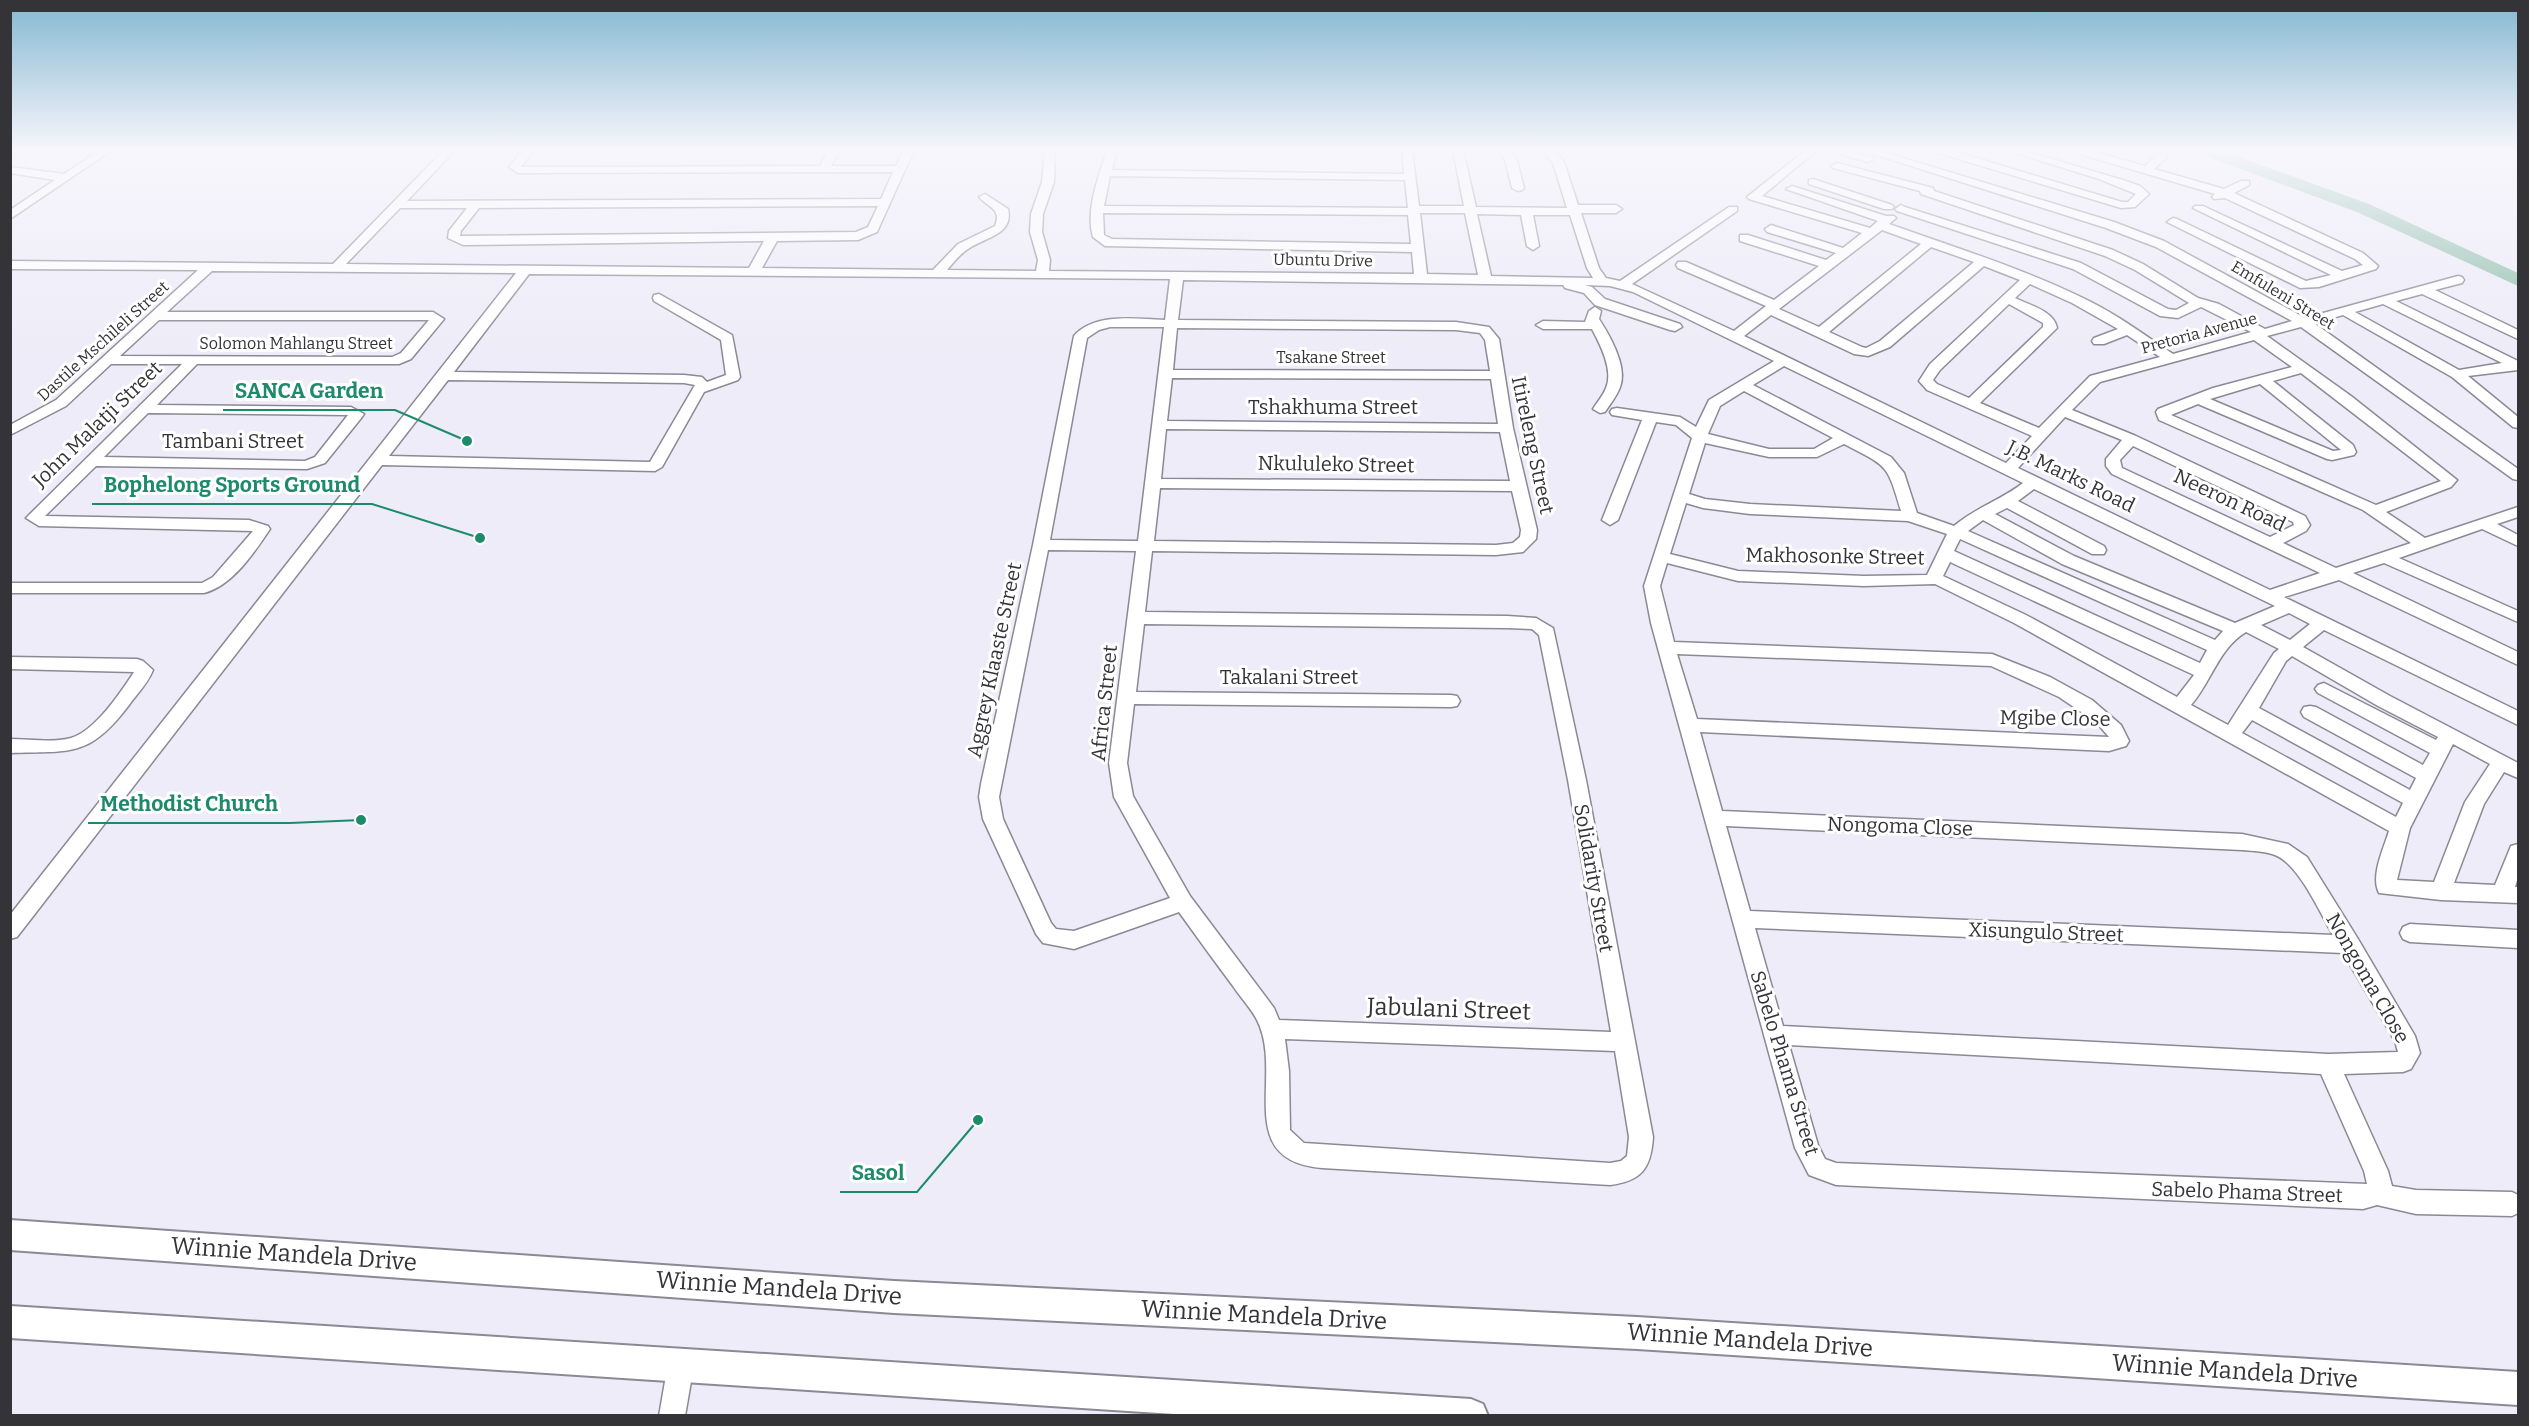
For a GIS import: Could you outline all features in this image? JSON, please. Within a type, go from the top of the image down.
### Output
[{"type":"main road","name":"Winnie Mandela Drive","points":[[10,1235],[894,1297],[1637,1333],[2518,1389]]},
{"type":"main road","points":[[10,1322],[1471,1416]]},
{"type":"street","points":[[336,267],[385,217]]},
{"type":"street","points":[[466,217],[455,231],[454,238],[463,240],[772,238],[864,235],[873,230],[879,217]]},
{"type":"street","points":[[937,273],[962,247],[1000,228],[1004,217]]},
{"type":"street","points":[[1037,217],[1036,232],[1044,260],[1042,274]]},
{"type":"street","points":[[1098,217],[1096,233],[1109,243],[1418,248]]},
{"type":"street","points":[[1415,217],[1422,278]]},
{"type":"street","points":[[1472,217],[1485,279]]},
{"type":"street","points":[[1527,217],[1533,246]]},
{"type":"street","points":[[1575,217],[1593,267],[1601,281]]},
{"type":"street","points":[[1622,285],[1722,217]]},
{"type":"street","points":[[1838,217],[1879,226]]},
{"type":"street","points":[[1857,217],[2029,278],[2129,330],[2170,358]]},
{"type":"street","points":[[1734,337],[1891,217]]},
{"type":"street","points":[[1921,217],[2077,266],[2165,313],[2178,314],[2197,305],[2196,301]]},
{"type":"street","points":[[2002,217],[2109,253],[2196,301],[2214,307],[2260,334],[2449,480],[2446,484],[2375,511]]},
{"type":"street","name":"Emfuleni Street","points":[[2111,217],[2160,229],[2303,322],[2518,476]]},
{"type":"street","points":[[2160,229],[2183,217]]},
{"type":"street","points":[[2217,217],[2340,275]]},
{"type":"street","points":[[2160,229],[2304,285],[2371,268],[2372,266],[2349,251],[2275,217]]},
{"type":"street","points":[[1771,229],[1844,252]]},
{"type":"street","points":[[754,271],[772,238]]},
{"type":"street","points":[[1744,238],[1828,265]]},
{"type":"street","points":[[1820,333],[1929,243]]},
{"type":"street","points":[[1682,265],[1820,333],[1859,351],[1868,352],[1877,349],[1982,262]]},
{"type":"street","name":"Ubuntu Drive","points":[[10,267],[35,265],[336,267],[1601,281]]},
{"type":"street","name":"Dastile Mschileli Street","points":[[10,431],[57,407],[210,266]]},
{"type":"street","points":[[10,931],[526,269]]},
{"type":"street","name":"Africa Street","points":[[1177,275],[1118,763],[1120,784],[1146,837],[1183,902],[1266,1015],[1272,1029],[1277,1058],[1278,1130]]},
{"type":"street","points":[[2029,278],[1935,367],[1926,381],[1932,387],[1970,405],[2039,434]]},
{"type":"street","points":[[1552,280],[1585,288],[1596,301],[1675,327]]},
{"type":"street","name":"Pretoria Avenue","points":[[2009,469],[2039,434],[2095,379],[2458,280]]},
{"type":"street","name":"J.B. Marks Road","points":[[1601,281],[1636,290],[2034,481],[2518,718]]},
{"type":"street","points":[[2423,289],[2518,335]]},
{"type":"street","points":[[659,298],[727,338],[733,376],[700,389]]},
{"type":"street","points":[[1970,405],[2050,328],[2049,322],[2040,315],[2008,299]]},
{"type":"street","points":[[2384,300],[2517,365]]},
{"type":"street","points":[[1543,325],[1591,325],[1596,301]]},
{"type":"street","points":[[2344,311],[2457,374],[2518,424]]},
{"type":"street","name":"Solomon Mahlangu Street","points":[[109,360],[394,361],[406,356],[437,318],[158,316]]},
{"type":"street","points":[[1593,320],[1605,339],[1614,378],[1613,387],[1600,409]]},
{"type":"street","name":"Aggrey Klaaste Street","points":[[1171,325],[1110,323],[1094,327],[1081,336],[1041,546],[989,797],[993,819],[1043,928],[1050,937],[1074,940],[1183,902]]},
{"type":"street","name":"Itireleng Street","points":[[1041,546],[1509,550],[1524,544],[1529,534],[1506,428],[1492,339],[1484,330],[1472,327],[1171,325]]},
{"type":"street","points":[[2099,341],[2129,330]]},
{"type":"street","name":"John Malatji Street","points":[[10,588],[211,586],[224,576],[262,529],[249,525],[39,521],[34,519],[194,360]]},
{"type":"street","name":"Sabelo Phama Street","points":[[1783,361],[1714,403],[1707,415],[1652,586],[1656,610],[1690,725],[1741,919],[1811,1159],[1817,1167],[1836,1174],[2363,1197],[2377,1193],[2416,1202],[2512,1204]]},
{"type":"street","points":[[2457,374],[2517,365]]},
{"type":"street","points":[[2305,368],[2168,409],[2163,412],[2164,417],[2375,511],[2425,544]]},
{"type":"street","name":"Tsakane Street","points":[[1165,374],[1496,375]]},
{"type":"street","points":[[378,460],[655,467],[702,384],[692,380],[444,376]]},
{"type":"street","points":[[2199,399],[2332,456],[2349,452],[2348,448],[2263,380]]},
{"type":"street","points":[[1743,385],[1886,460],[1897,473],[1910,516]]},
{"type":"street","name":"Tambani Street","points":[[90,461],[307,465],[320,460],[357,414],[351,411],[146,409]]},
{"type":"street","points":[[2062,411],[2131,439],[2299,519],[2302,525],[2300,528],[2272,542]]},
{"type":"street","points":[[1617,412],[1680,421],[1700,437],[1736,447],[1779,454],[1816,453],[1824,451],[1844,438]]},
{"type":"street","points":[[1610,520],[1649,427],[1651,416]]},
{"type":"street","name":"Tshakhuma Street","points":[[1159,425],[1506,428]]},
{"type":"street","name":"Neeron Road","points":[[2131,439],[2112,459],[2113,466],[2122,474],[2272,542],[2518,659]]},
{"type":"street","name":"Makhosonke Street","points":[[1663,557],[1738,576],[1923,581],[1935,578],[1944,553],[1957,532],[1981,513],[2007,502],[2034,481]]},
{"type":"street","name":"Nkululeko Street","points":[[1152,483],[1519,486]]},
{"type":"street","points":[[1681,496],[1703,502],[1750,509],[1910,516],[1957,532],[2218,648]]},
{"type":"street","points":[[2007,502],[2098,550]]},
{"type":"street","points":[[2270,596],[2518,512]]},
{"type":"street","points":[[1981,513],[2068,560],[2119,583],[2291,647],[2328,681],[2444,742],[2501,761],[2518,771]]},
{"type":"street","points":[[2484,524],[2518,541]]},
{"type":"street","points":[[1944,553],[2205,673]]},
{"type":"street","points":[[2386,558],[2518,617]]},
{"type":"street","points":[[1935,578],[2020,619],[2400,828]]},
{"type":"street","points":[[2178,707],[2190,696],[2226,638],[2242,628],[2291,606]]},
{"type":"street","name":"Solidarity Street","points":[[1136,618],[1507,622],[1536,624],[1547,632],[1551,644],[1641,1137],[1639,1159],[1632,1169],[1624,1173],[1598,1174],[1308,1156],[1287,1146],[1278,1130]]},
{"type":"street","points":[[2231,735],[2249,710],[2280,657],[2323,622]]},
{"type":"street","name":"Mgibe Close","points":[[1668,648],[1992,660],[2020,669],[2101,714],[2116,729],[2120,741],[2109,744],[1690,725]]},
{"type":"street","points":[[10,663],[122,664],[136,665],[144,670],[106,720],[86,738],[70,744],[10,746]]},
{"type":"street","points":[[2295,735],[2328,681]]},
{"type":"street","name":"Takalani Street","points":[[1127,698],[1450,700]]},
{"type":"street","points":[[2249,710],[2415,801]]},
{"type":"street","points":[[2310,712],[2426,775]]},
{"type":"street","points":[[2444,742],[2400,828],[2388,869],[2386,887],[2510,895],[2518,852]]},
{"type":"street","points":[[2440,892],[2475,802],[2501,761]]},
{"type":"street","name":"Nongoma Close","points":[[1714,819],[2242,843],[2283,849],[2290,852],[2300,863],[2404,1036],[2410,1052],[2408,1058],[2403,1062],[2328,1064],[1776,1035]]},
{"type":"street","name":"Xisungulo Street","points":[[1741,919],[2351,945]]},
{"type":"street","points":[[2410,933],[2518,939]]},
{"type":"street","name":"Jabulani Street","points":[[1272,1029],[1624,1042]]},
{"type":"street","points":[[2328,1064],[2376,1171],[2380,1187],[2377,1193]]},
{"type":"street","points":[[672,1416],[681,1364]]},
{"type":"waterway","points":[[2381,217],[2518,280]]},
{"type":"place","name":"SANCA Garden","points":[[467,441]]},
{"type":"place","name":"Bophelong Sports Ground","points":[[480,538]]},
{"type":"place","name":"Methodist Church","points":[[361,820]]},
{"type":"place","name":"Sasol","points":[[978,1120]]}]
